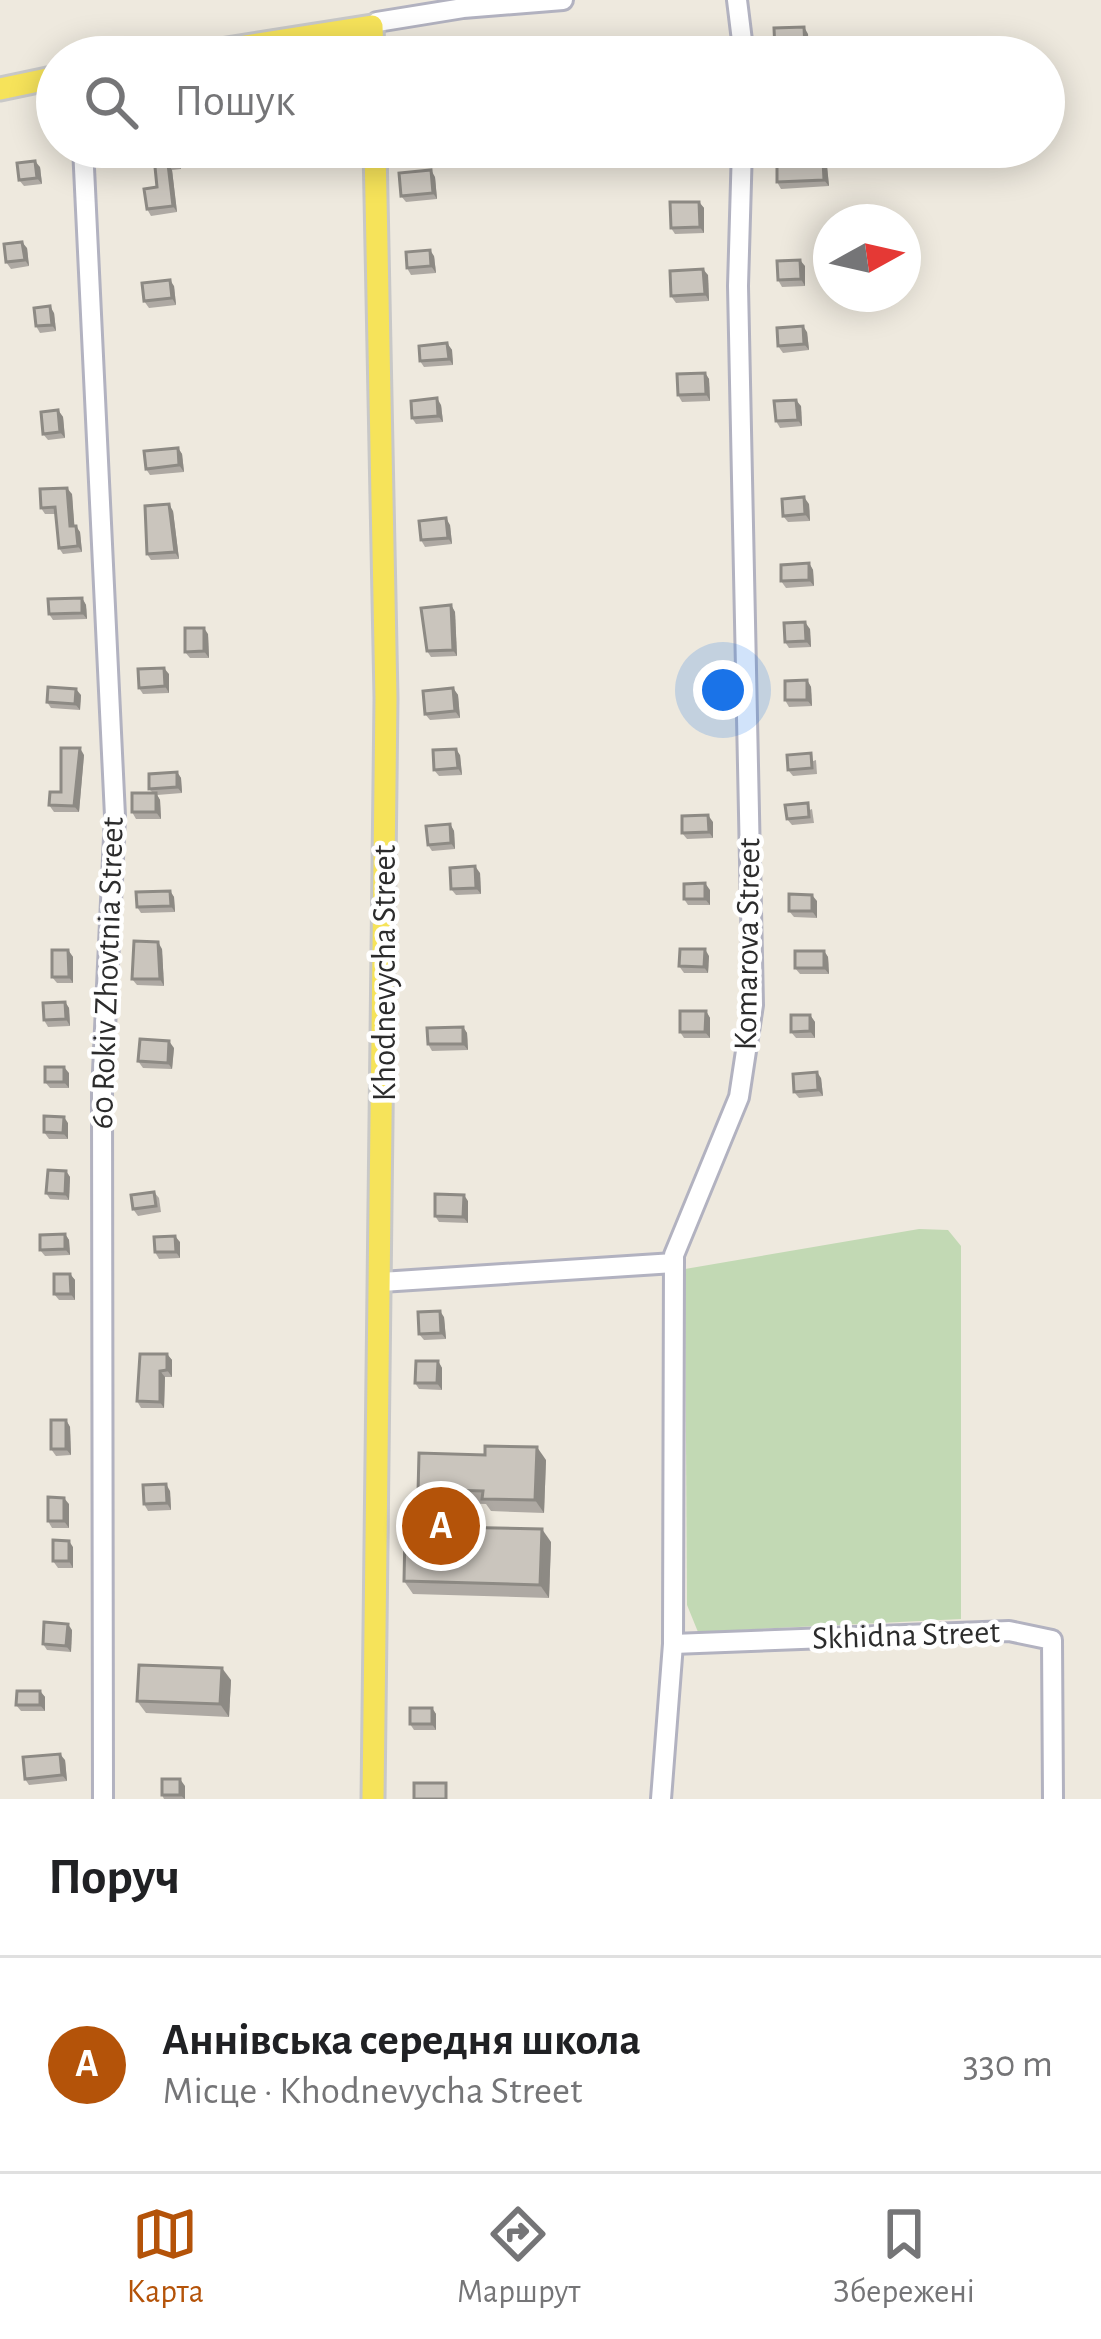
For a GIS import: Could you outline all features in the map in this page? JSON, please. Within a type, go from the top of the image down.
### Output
[{"type":"main road","points":[[303,36],[375,24],[374,36]]},
{"type":"main road","points":[[0,89],[36,81]]},
{"type":"main road","name":"Khodnevycha Street","points":[[373,1799],[386,698],[375,168]]},
{"type":"street","points":[[375,24],[392,0]]},
{"type":"street","points":[[375,24],[463,8],[563,0]]},
{"type":"street","points":[[737,0],[741,36]]},
{"type":"street","name":"60 Rokiv Zhovtnia Street","points":[[84,168],[115,816],[102,1093],[103,1799]]},
{"type":"street","name":"Komarova Street","points":[[662,1799],[673,1644],[674,1263],[739,1097],[753,1005],[738,286],[741,168]]},
{"type":"street","points":[[381,1282],[674,1263]]},
{"type":"street","name":"Skhidna Street","points":[[673,1644],[1009,1631],[1052,1640],[1053,1799]]},
{"type":"green space","points":[[919,1229],[948,1230],[961,1246],[961,1619],[698,1632],[687,1605],[685,1269]]},
{"type":"building","points":[[804,27],[804,36],[774,36],[774,28]]},
{"type":"building","points":[[35,161],[37,178],[19,180],[17,163]]},
{"type":"building","points":[[155,168],[168,168],[173,206],[147,209],[144,189],[157,187]]},
{"type":"building","points":[[777,168],[823,168],[824,180],[777,182]]},
{"type":"building","points":[[431,170],[433,193],[401,196],[399,173]]},
{"type":"building","points":[[670,202],[699,202],[700,227],[671,228]]},
{"type":"building","points":[[22,242],[25,260],[6,262],[4,244]]},
{"type":"building","points":[[430,250],[431,266],[407,268],[406,252]]},
{"type":"building","points":[[800,260],[801,279],[778,280],[777,261]]},
{"type":"building","points":[[703,269],[705,294],[671,296],[670,271]]},
{"type":"building","points":[[170,280],[172,298],[144,301],[142,283]]},
{"type":"building","points":[[50,306],[52,325],[36,326],[34,308]]},
{"type":"building","points":[[803,326],[804,344],[778,346],[777,328]]},
{"type":"building","points":[[447,343],[449,359],[420,361],[419,346]]},
{"type":"building","points":[[705,373],[706,394],[678,395],[677,374]]},
{"type":"building","points":[[437,398],[438,416],[412,418],[411,401]]},
{"type":"building","points":[[796,400],[798,420],[776,421],[774,401]]},
{"type":"building","points":[[58,410],[60,432],[43,434],[41,412]]},
{"type":"building","points":[[178,448],[179,465],[146,469],[144,451]]},
{"type":"building","points":[[67,488],[70,526],[76,526],[78,546],[59,548],[55,507],[41,508],[40,489]]},
{"type":"building","points":[[804,497],[805,514],[783,516],[782,499]]},
{"type":"building","points":[[169,504],[175,552],[147,554],[145,506]]},
{"type":"building","points":[[446,518],[448,538],[421,540],[419,521]]},
{"type":"building","points":[[809,563],[809,580],[781,581],[781,565]]},
{"type":"building","points":[[82,598],[82,613],[49,614],[48,599]]},
{"type":"building","points":[[451,605],[453,650],[427,651],[421,608]]},
{"type":"building","points":[[805,622],[806,641],[785,642],[784,623]]},
{"type":"building","points":[[185,628],[204,628],[204,651],[185,652]]},
{"type":"building","points":[[164,668],[165,686],[139,688],[138,669]]},
{"type":"building","points":[[807,680],[807,700],[785,700],[785,681]]},
{"type":"building","points":[[48,687],[76,689],[75,704],[47,702]]},
{"type":"building","points":[[453,688],[455,711],[425,714],[423,691]]},
{"type":"building","points":[[61,748],[80,748],[74,806],[49,805],[50,792],[61,792]]},
{"type":"building","points":[[456,749],[458,768],[434,770],[433,750]]},
{"type":"building","points":[[811,753],[812,768],[788,770],[787,755]]},
{"type":"building","points":[[177,772],[177,787],[149,789],[149,774]]},
{"type":"building","points":[[132,793],[156,793],[156,812],[132,812]]},
{"type":"building","points":[[808,803],[809,817],[787,819],[785,805]]},
{"type":"building","points":[[708,815],[709,832],[682,833],[682,816]]},
{"type":"building","points":[[450,824],[451,843],[428,845],[426,826]]},
{"type":"building","points":[[475,866],[476,888],[451,889],[450,868]]},
{"type":"building","points":[[705,883],[705,899],[684,899],[684,884]]},
{"type":"building","points":[[170,891],[171,906],[137,907],[136,892]]},
{"type":"building","points":[[789,894],[812,895],[812,911],[789,911]]},
{"type":"building","points":[[134,941],[158,942],[160,979],[132,979]]},
{"type":"building","points":[[680,949],[705,949],[704,967],[679,966]]},
{"type":"building","points":[[52,950],[68,950],[69,977],[52,977]]},
{"type":"building","points":[[795,951],[824,951],[824,968],[795,968]]},
{"type":"building","points":[[65,1002],[66,1019],[44,1020],[43,1003]]},
{"type":"building","points":[[680,1011],[706,1011],[705,1032],[680,1032]]},
{"type":"building","points":[[791,1015],[810,1015],[810,1031],[791,1032]]},
{"type":"building","points":[[463,1027],[463,1044],[428,1044],[427,1028]]},
{"type":"building","points":[[140,1039],[169,1041],[168,1063],[138,1061]]},
{"type":"building","points":[[45,1067],[64,1067],[64,1082],[45,1082]]},
{"type":"building","points":[[817,1072],[818,1090],[794,1092],[793,1074]]},
{"type":"building","points":[[44,1116],[64,1117],[63,1133],[44,1132]]},
{"type":"building","points":[[48,1170],[66,1171],[65,1194],[46,1193]]},
{"type":"building","points":[[154,1192],[156,1206],[133,1209],[131,1195]]},
{"type":"building","points":[[435,1194],[464,1195],[463,1217],[435,1216]]},
{"type":"building","points":[[65,1234],[65,1249],[40,1250],[40,1235]]},
{"type":"building","points":[[175,1236],[176,1252],[155,1252],[154,1237]]},
{"type":"building","points":[[54,1274],[70,1274],[71,1294],[54,1294]]},
{"type":"building","points":[[440,1311],[441,1333],[419,1334],[418,1312]]},
{"type":"building","points":[[140,1354],[167,1354],[167,1370],[160,1371],[160,1402],[137,1401]]},
{"type":"building","points":[[416,1361],[438,1361],[437,1383],[415,1383]]},
{"type":"building","points":[[51,1420],[66,1420],[66,1449],[51,1449]]},
{"type":"building","points":[[485,1446],[537,1447],[535,1500],[482,1499],[483,1491],[448,1490],[447,1527],[542,1529],[540,1585],[404,1581],[405,1532],[417,1533],[419,1453],[485,1455]]},
{"type":"building","points":[[166,1484],[167,1503],[144,1504],[143,1485]]},
{"type":"building","points":[[48,1497],[64,1498],[64,1521],[48,1521]]},
{"type":"building","points":[[53,1540],[69,1541],[69,1561],[53,1561]]},
{"type":"building","points":[[44,1622],[68,1624],[66,1646],[43,1644]]},
{"type":"building","points":[[139,1665],[222,1668],[220,1704],[137,1701]]},
{"type":"building","points":[[17,1691],[40,1691],[40,1705],[16,1705]]},
{"type":"building","points":[[410,1708],[432,1708],[432,1724],[410,1724]]},
{"type":"building","points":[[60,1754],[62,1775],[25,1779],[23,1757]]},
{"type":"building","points":[[162,1779],[180,1779],[180,1795],[162,1795]]},
{"type":"building","points":[[414,1783],[446,1783],[446,1799],[414,1799]]},
{"type":"place","name":"Аннівська середня школа","points":[[441,1526]]}]
